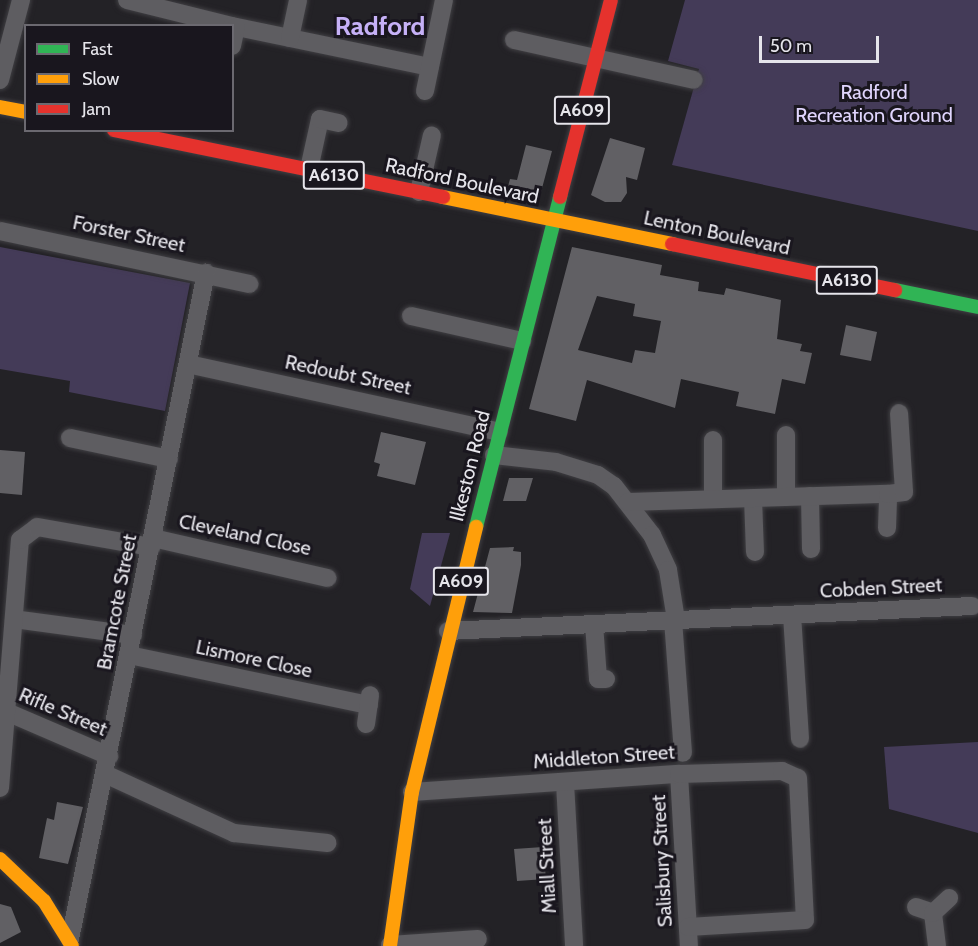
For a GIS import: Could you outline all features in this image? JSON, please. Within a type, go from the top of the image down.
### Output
[{"type":"main road","name":"Ilkeston Road","points":[[390,945],[412,792],[448,631],[611,0]]},
{"type":"main road","points":[[0,107],[24,112]]},
{"type":"main road","name":"Radford Boulevard","points":[[124,132],[554,220]]},
{"type":"main road","name":"Lenton Boulevard","points":[[554,220],[978,307]]},
{"type":"main road","points":[[0,860],[44,901],[71,943]]},
{"type":"street","points":[[0,80],[21,0]]},
{"type":"street","points":[[127,0],[152,3],[227,24]]},
{"type":"street","points":[[290,38],[298,0]]},
{"type":"street","points":[[425,91],[444,0]]},
{"type":"street","points":[[234,26],[430,67]]},
{"type":"street","points":[[514,40],[694,80]]},
{"type":"street","points":[[309,169],[320,119],[339,123]]},
{"type":"street","points":[[211,150],[215,132]]},
{"type":"street","points":[[419,192],[432,135]]},
{"type":"street","name":"Forster Street","points":[[0,231],[206,273],[249,284]]},
{"type":"street","name":"Bramcote Street","points":[[71,943],[206,273]]},
{"type":"street","points":[[411,316],[449,333],[522,341]]},
{"type":"street","name":"Redoubt Street","points":[[188,364],[499,432]]},
{"type":"street","points":[[628,502],[904,492],[899,413]]},
{"type":"street","points":[[786,435],[786,497]]},
{"type":"street","points":[[70,438],[169,459]]},
{"type":"street","points":[[712,440],[713,499]]},
{"type":"street","points":[[494,455],[582,469],[614,486],[652,535],[668,570],[674,620],[683,753]]},
{"type":"street","points":[[887,528],[888,494]]},
{"type":"street","points":[[810,496],[811,549]]},
{"type":"street","points":[[753,498],[755,552]]},
{"type":"street","name":"Cleveland Close","points":[[14,620],[20,540],[29,530],[37,527],[152,542],[327,578]]},
{"type":"street","name":"Cobden Street","points":[[448,631],[972,606]]},
{"type":"street","points":[[792,615],[800,739]]},
{"type":"street","points":[[0,788],[3,710],[14,620],[133,635]]},
{"type":"street","points":[[594,624],[602,679]]},
{"type":"street","name":"Lismore Close","points":[[129,655],[369,700],[366,724]]},
{"type":"street","name":"Rifle Street","points":[[3,710],[234,833],[327,843]]},
{"type":"street","name":"Middleton Street","points":[[412,792],[680,774],[782,771],[798,778],[805,920],[688,927]]},
{"type":"street","name":"Salisbury Street","points":[[680,774],[689,946]]},
{"type":"street","name":"Miall Street","points":[[565,783],[574,946]]},
{"type":"street","points":[[937,946],[925,910],[949,898]]},
{"type":"street","points":[[390,945],[478,939]]},
{"type":"green space","name":"Radford Recreation Ground","points":[[685,0],[978,0],[978,231],[672,165],[699,69],[668,61]]},
{"type":"green space","points":[[0,247],[190,283],[165,411],[69,392],[70,381],[0,369]]},
{"type":"green space","points":[[422,533],[450,533],[430,606],[410,589]]},
{"type":"green space","points":[[978,742],[978,833],[889,809],[884,747]]},
{"type":"building","points":[[610,138],[645,148],[637,180],[626,177],[627,193],[621,202],[605,202],[591,195]]},
{"type":"building","points":[[526,145],[552,151],[541,192],[535,196],[507,190],[510,179],[517,180]]},
{"type":"building","points":[[572,247],[662,265],[660,275],[699,282],[698,291],[724,295],[726,288],[781,300],[777,339],[802,344],[800,351],[812,353],[805,384],[782,379],[775,414],[736,406],[739,392],[681,379],[675,408],[587,380],[576,421],[529,409]],"holes":[[[597,296],[635,304],[633,316],[661,321],[655,353],[635,350],[632,363],[578,350]]]},
{"type":"building","points":[[846,325],[877,332],[871,361],[840,355]]},
{"type":"building","points":[[381,432],[426,442],[415,485],[377,476],[380,464],[374,462]]},
{"type":"building","points":[[0,450],[25,452],[22,495],[0,493]]},
{"type":"building","points":[[509,478],[533,478],[526,501],[503,501]]},
{"type":"building","points":[[514,547],[513,551],[521,552],[521,565],[512,613],[473,612],[490,548]]},
{"type":"building","points":[[57,802],[83,807],[68,864],[39,858],[47,818],[54,820]]},
{"type":"building","points":[[543,847],[546,879],[517,881],[514,849]]},
{"type":"building","points":[[0,904],[11,907],[21,932],[0,943]]},
{"type":"traffic: fast","points":[[476,527],[560,197]]},
{"type":"traffic: fast","points":[[895,290],[978,307]]},
{"type":"traffic: slow","points":[[0,107],[24,112]]},
{"type":"traffic: slow","points":[[443,197],[672,244]]},
{"type":"traffic: slow","points":[[390,946],[412,792],[476,527]]},
{"type":"traffic: slow","points":[[0,859],[44,901],[72,946]]},
{"type":"traffic: jam","points":[[560,197],[611,0]]},
{"type":"traffic: jam","points":[[124,132],[443,197]]},
{"type":"traffic: jam","points":[[672,244],[895,290]]},
{"type":"district","name":"Radford","points":[[380,27]]}]
